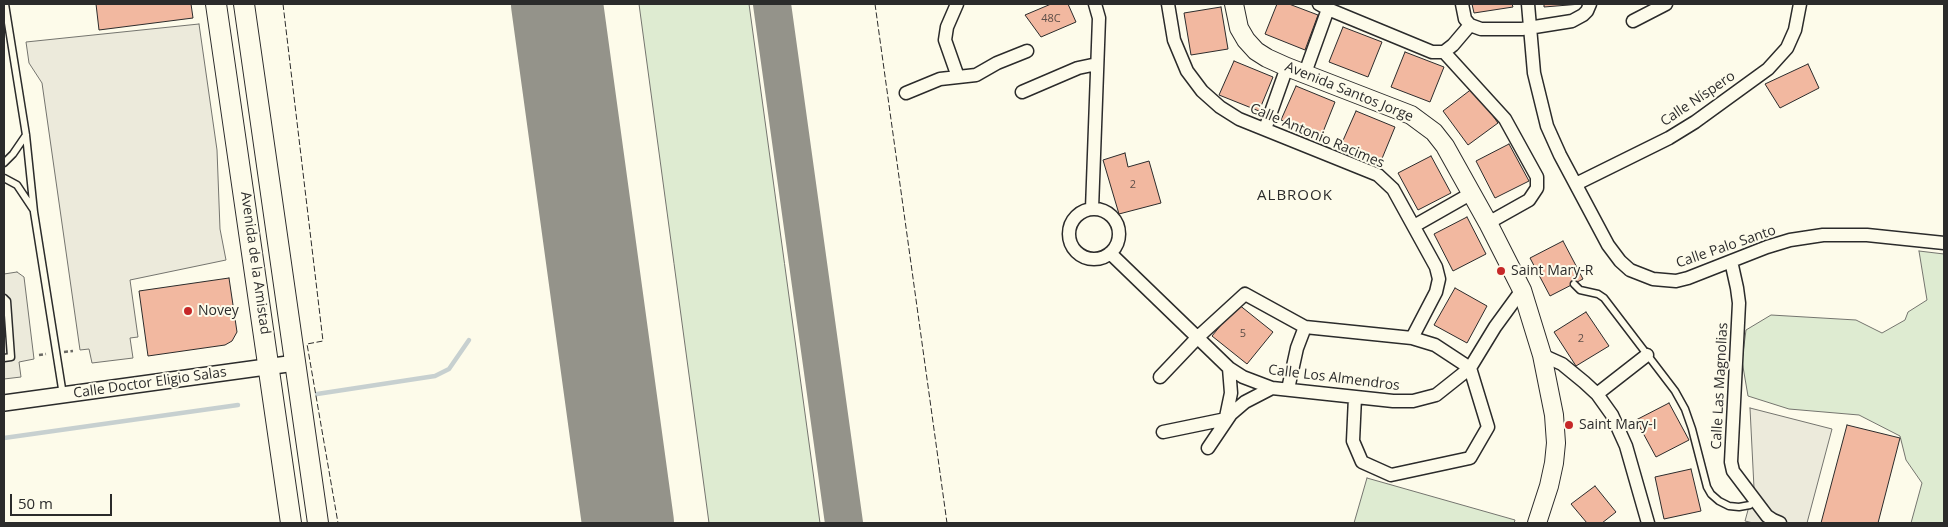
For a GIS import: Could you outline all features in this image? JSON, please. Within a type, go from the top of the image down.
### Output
[{"type":"main road","name":"Avenida de la Amistad","points":[[216,4],[291,523]]},
{"type":"main road","name":"Avenida de la Amistad","points":[[244,4],[318,523]]},
{"type":"main road","name":"Avenida Santos Jorge","points":[[1234,4],[1239,28],[1246,40],[1256,51],[1287,67],[1396,109],[1421,121],[1434,132],[1445,146],[1472,193],[1522,290],[1542,356],[1554,414],[1556,442],[1549,486],[1537,523]]},
{"type":"street","points":[[957,4],[946,27],[945,40],[958,77]]},
{"type":"street","points":[[1092,209],[1099,18],[1095,4]]},
{"type":"street","name":"Calle Antonio Racimes","points":[[1168,4],[1174,40],[1187,71],[1202,90],[1220,107],[1239,119],[1378,175],[1393,189],[1436,267],[1439,279],[1436,292],[1412,338]]},
{"type":"street","points":[[1462,4],[1462,13],[1470,25],[1481,29],[1530,28],[1580,18],[1587,11],[1590,4]]},
{"type":"street","name":"Calle Palo Santo","points":[[1528,4],[1534,73],[1542,109],[1554,143],[1611,251],[1630,270],[1653,279],[1676,280],[1688,278],[1782,242],[1823,235],[1868,235],[1944,243]]},
{"type":"street","points":[[1633,21],[1666,4]]},
{"type":"street","name":"Calle Níspero","points":[[1576,184],[1689,126],[1768,69],[1788,48],[1796,30],[1800,4]]},
{"type":"street","points":[[1305,74],[1324,6],[1432,52],[1444,52],[1453,45],[1470,25]]},
{"type":"street","points":[[906,93],[940,79],[976,75],[997,63],[1027,50]]},
{"type":"street","points":[[1444,52],[1505,119],[1537,177],[1538,188],[1532,197],[1488,223]]},
{"type":"street","points":[[1022,92],[1078,68],[1097,64]]},
{"type":"street","points":[[1265,129],[1287,67]]},
{"type":"street","points":[[1414,226],[1472,193]]},
{"type":"street","points":[[1092,209],[1107,212],[1117,224],[1118,240],[1110,253],[1103,258],[1094,260],[1078,254],[1072,248],[1068,231],[1070,223],[1076,216],[1083,211],[1092,209]]},
{"type":"street","name":"Calle Los Almendros","points":[[1110,253],[1229,368],[1243,377],[1272,388],[1393,401],[1413,401],[1436,395],[1470,368],[1495,327],[1522,290]]},
{"type":"street","name":"Calle Las Magnolias","points":[[1731,261],[1739,303],[1731,462],[1733,470],[1762,510],[1772,520],[1780,523]]},
{"type":"street","points":[[1160,376],[1198,337],[1245,294],[1305,327],[1412,338],[1435,345],[1470,368],[1488,426],[1470,458],[1391,475],[1362,462],[1353,441],[1355,397]]},
{"type":"street","points":[[1288,390],[1297,348],[1305,327]]},
{"type":"street","points":[[1597,394],[1647,355]]},
{"type":"street","points":[[1542,356],[1562,364],[1597,394],[1612,415],[1623,437],[1648,523]]},
{"type":"street","name":"Calle Doctor Eligio Salas","points":[[4,403],[296,363]]},
{"type":"street","points":[[1226,420],[1231,393],[1229,368]]},
{"type":"street","points":[[1208,448],[1226,420],[1245,402],[1272,388]]},
{"type":"street","points":[[1163,432],[1226,420]]},
{"type":"lane","points":[[5,4],[26,135],[34,212],[63,395]]},
{"type":"lane","points":[[4,163],[14,154],[26,135]]},
{"type":"lane","points":[[4,178],[17,185],[34,212]]},
{"type":"lane","points":[[1574,284],[1580,290],[1598,294],[1604,298],[1675,391],[1685,409],[1692,429],[1707,487],[1711,494],[1718,501],[1729,506],[1750,505]]},
{"type":"lane","points":[[4,298],[7,301],[11,357]]},
{"type":"lane","points":[[4,352],[11,357]]},
{"type":"lane","points":[[4,358],[11,357]]},
{"type":"green space","points":[[639,4],[749,4],[820,523],[709,523]]},
{"type":"green space","points":[[1919,251],[1944,254],[1944,523],[1911,523],[1922,483],[1906,460],[1900,436],[1859,415],[1789,409],[1748,396],[1742,361],[1746,330],[1771,315],[1856,320],[1882,333],[1905,320],[1908,312],[1927,300]]},
{"type":"green space","points":[[1367,478],[1515,520],[1514,523],[1354,523]]},
{"type":"shaded area","points":[[199,24],[217,150],[220,229],[226,260],[130,280],[138,337],[130,338],[133,358],[92,363],[89,349],[80,350],[42,83],[29,63],[26,42]]},
{"type":"shaded area","points":[[17,272],[24,277],[34,359],[19,362],[21,377],[4,379],[4,274]]},
{"type":"shaded area","points":[[1750,408],[1832,429],[1807,523],[1753,523],[1745,521],[1754,488]]},
{"type":"building","points":[[96,4],[191,4],[193,18],[99,30]]},
{"type":"building","points":[[1051,4],[1068,4],[1076,22],[1041,37],[1025,15]]},
{"type":"building","points":[[1277,4],[1289,4],[1318,15],[1305,50],[1265,34]]},
{"type":"building","points":[[1472,4],[1512,4],[1513,7],[1474,13]]},
{"type":"building","points":[[1544,4],[1581,4],[1544,7]]},
{"type":"building","points":[[1221,7],[1228,49],[1191,55],[1184,13]]},
{"type":"building","points":[[1343,27],[1382,42],[1368,77],[1329,62]]},
{"type":"building","points":[[1405,52],[1444,67],[1430,102],[1391,87]]},
{"type":"building","points":[[1234,61],[1273,77],[1259,111],[1219,95]]},
{"type":"building","points":[[1808,64],[1819,88],[1780,108],[1765,84]]},
{"type":"building","points":[[1296,86],[1335,102],[1321,137],[1281,120]]},
{"type":"building","points":[[1473,88],[1498,123],[1468,145],[1443,111]]},
{"type":"building","points":[[1356,111],[1395,127],[1381,161],[1341,145]]},
{"type":"building","points":[[1509,144],[1529,181],[1495,198],[1476,161]]},
{"type":"building","points":[[1125,153],[1128,167],[1149,161],[1161,203],[1119,214],[1103,160]]},
{"type":"building","points":[[1431,156],[1451,193],[1418,210],[1398,173]]},
{"type":"building","points":[[1467,217],[1486,254],[1453,271],[1434,234]]},
{"type":"building","points":[[1563,241],[1583,279],[1550,296],[1530,258]]},
{"type":"building","name":"Novey","points":[[229,278],[237,332],[232,341],[225,345],[148,356],[139,291]]},
{"type":"building","points":[[1455,288],[1487,306],[1467,343],[1434,325]]},
{"type":"building","points":[[1238,304],[1273,332],[1247,364],[1212,336]]},
{"type":"building","points":[[1586,312],[1609,346],[1576,366],[1554,332]]},
{"type":"building","points":[[1669,403],[1689,440],[1656,457],[1636,420]]},
{"type":"building","points":[[1847,425],[1900,438],[1878,523],[1821,523]]},
{"type":"building","points":[[1691,469],[1701,511],[1664,519],[1655,477]]},
{"type":"building","points":[[1595,486],[1616,512],[1602,523],[1587,523],[1571,504]]},
{"type":"waterway","points":[[317,394],[435,376],[449,369],[469,340]]},
{"type":"waterway","points":[[4,438],[238,405]]},
{"type":"taxiway","points":[[772,4],[844,523]]},
{"type":"runway","points":[[557,4],[628,523]]},
{"type":"fence","points":[[283,4],[323,341],[307,344],[338,523]]},
{"type":"fence","points":[[875,4],[947,523]]},
{"type":"place","name":"Saint Mary-R","points":[[1501,271]]},
{"type":"place","name":"Novey","points":[[188,311]]},
{"type":"place","name":"Saint Mary-I","points":[[1569,425]]},
{"type":"district","name":"ALBROOK","points":[[1295,196]]}]
